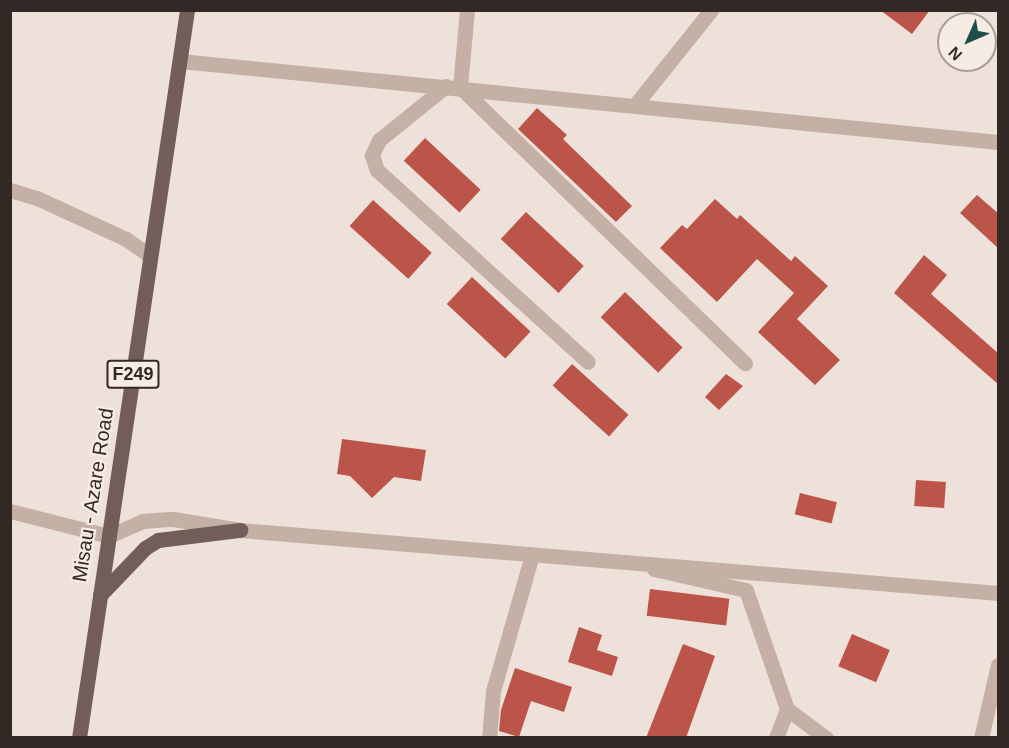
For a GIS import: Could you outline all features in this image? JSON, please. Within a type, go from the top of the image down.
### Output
[{"type":"main road","name":"Misau - Azare Road","points":[[79,738],[187,10]]},
{"type":"main road","points":[[100,595],[145,548],[158,540],[240,530]]},
{"type":"street","points":[[468,10],[453,87],[379,140],[372,155],[377,170],[588,362]]},
{"type":"street","points":[[635,105],[711,10]]},
{"type":"street","points":[[180,61],[999,142]]},
{"type":"street","points":[[453,87],[745,363]]},
{"type":"street","points":[[10,190],[37,198],[126,239],[149,255]]},
{"type":"street","points":[[10,511],[109,536],[155,519],[240,530],[999,593]]},
{"type":"street","points":[[489,738],[494,691],[532,555]]},
{"type":"street","points":[[628,563],[746,590],[787,709],[826,738]]},
{"type":"street","points":[[981,738],[999,665]]},
{"type":"street","points":[[776,738],[787,709]]},
{"type":"building","points":[[880,10],[930,10],[912,34]]},
{"type":"building","points":[[537,108],[567,135],[563,139],[632,206],[616,222],[518,129]]},
{"type":"building","points":[[425,138],[481,190],[459,213],[404,161]]},
{"type":"building","points":[[977,195],[999,214],[999,249],[960,213]]},
{"type":"building","points":[[715,199],[737,219],[740,215],[791,261],[795,256],[828,286],[797,319],[840,360],[815,385],[758,332],[794,293],[757,259],[717,302],[660,248],[682,225],[687,229]]},
{"type":"building","points":[[373,200],[432,253],[408,279],[350,226]]},
{"type":"building","points":[[526,212],[584,266],[559,293],[501,239]]},
{"type":"building","points":[[924,255],[947,275],[931,294],[999,354],[999,385],[894,293]]},
{"type":"building","points":[[472,277],[531,332],[505,359],[447,304]]},
{"type":"building","points":[[625,292],[683,348],[658,373],[601,317]]},
{"type":"building","points":[[572,364],[628,415],[609,436],[553,386]]},
{"type":"building","points":[[726,374],[743,386],[719,410],[705,397]]},
{"type":"building","points":[[342,439],[426,450],[421,481],[394,477],[372,498],[350,476],[337,474]]},
{"type":"building","points":[[916,480],[946,482],[944,508],[914,506]]},
{"type":"building","points":[[800,493],[837,502],[832,524],[795,514]]},
{"type":"building","points":[[650,589],[729,599],[726,626],[647,616]]},
{"type":"building","points":[[579,627],[602,635],[597,650],[618,657],[612,676],[568,662]]},
{"type":"building","points":[[852,634],[890,650],[876,682],[838,666]]},
{"type":"building","points":[[683,644],[715,656],[686,738],[646,738]]},
{"type":"building","points":[[515,668],[572,687],[564,712],[531,701],[519,737],[499,731],[501,710]]}]
